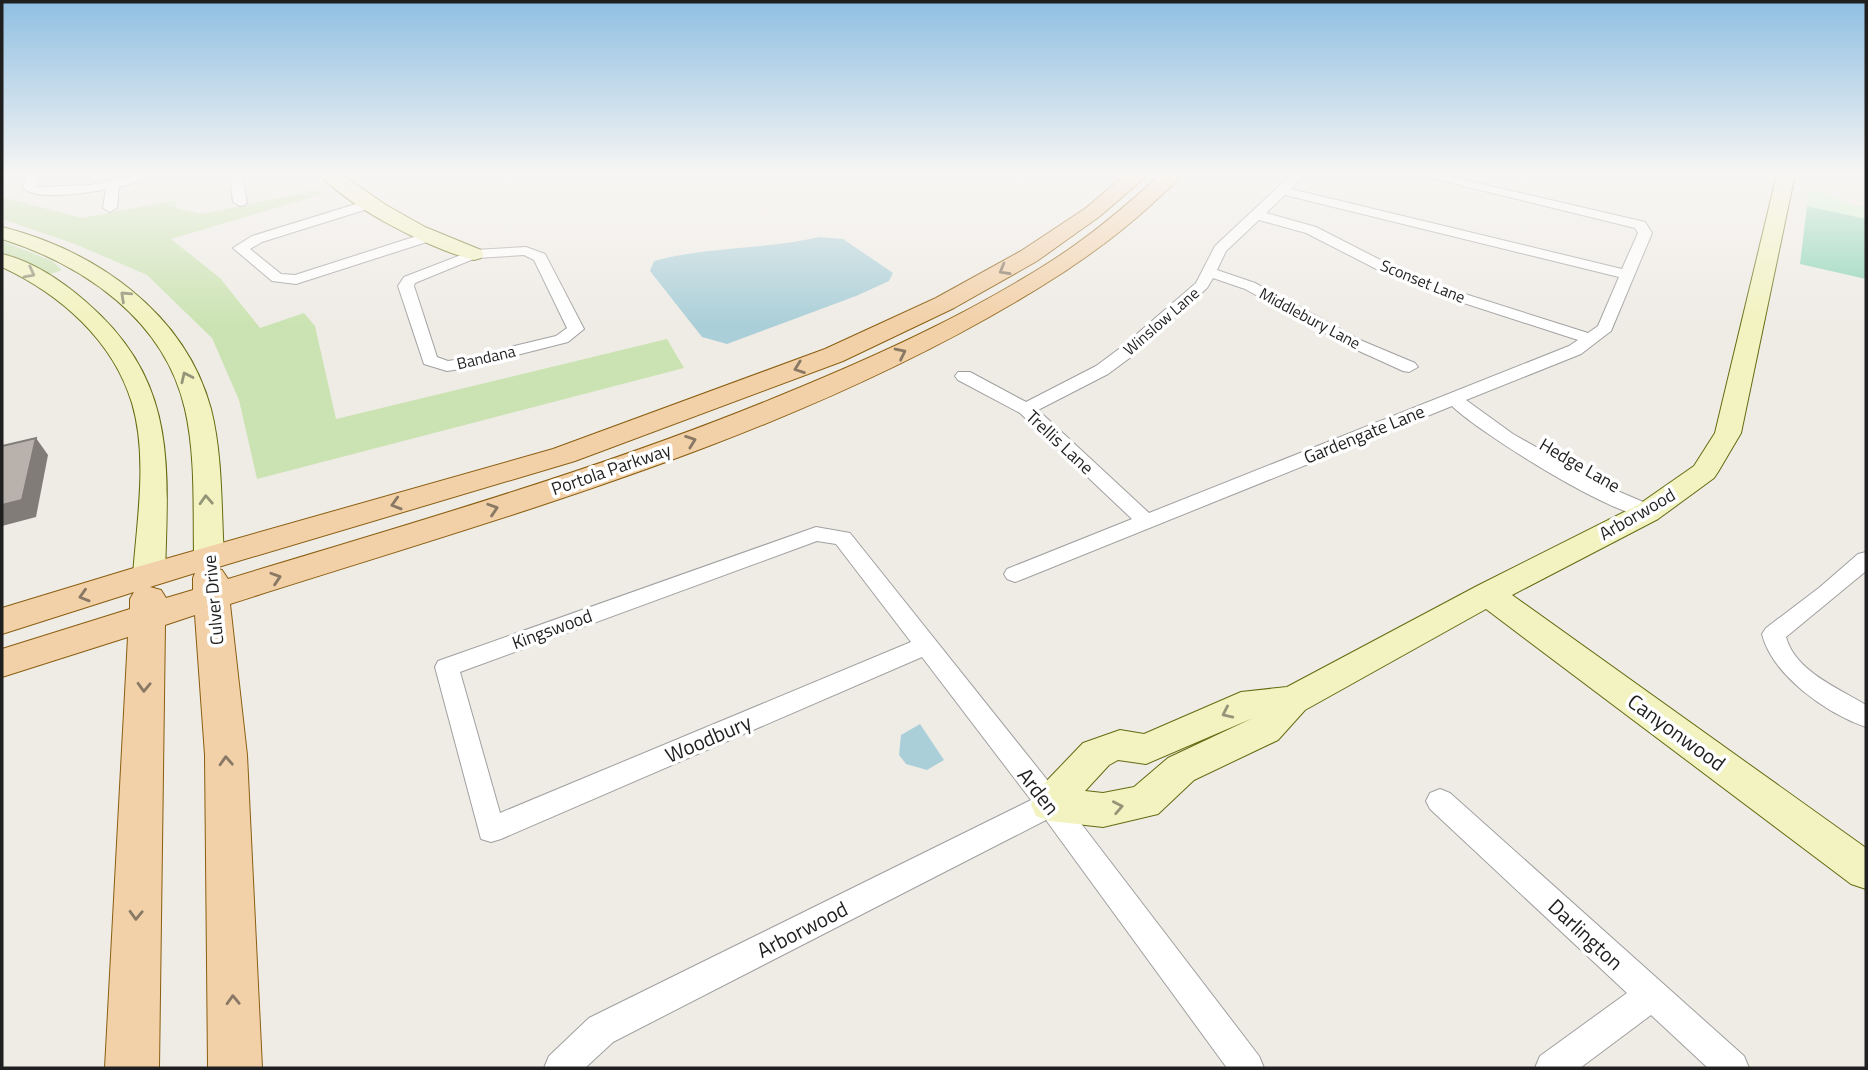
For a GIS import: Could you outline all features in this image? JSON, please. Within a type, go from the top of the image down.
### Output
[{"type":"main road","name":"Portola Parkway","points":[[2,663],[146,619],[210,578],[564,455],[834,355],[945,303],[1029,256],[1076,224]]},
{"type":"main road","name":"Portola Parkway","points":[[2,621],[149,575],[210,578],[581,481],[732,426],[870,368],[977,315],[1062,264],[1116,224]]},
{"type":"main road","points":[[132,1068],[149,575]]},
{"type":"main road","name":"Culver Drive","points":[[210,578],[226,755],[235,1068]]},
{"type":"street","points":[[307,224],[244,244],[240,248],[277,278],[296,280],[428,236]]},
{"type":"street","points":[[408,224],[450,248],[474,254]]},
{"type":"street","name":"Winslow Lane","points":[[1026,409],[1065,391],[1112,362],[1189,298],[1210,272],[1220,249],[1247,224]]},
{"type":"street","name":"Sconset Lane","points":[[1289,224],[1311,230],[1395,273],[1441,291],[1591,339]]},
{"type":"street","points":[[1418,224],[1628,275]]},
{"type":"street","name":"Gardengate Lane","points":[[1015,574],[1575,350],[1605,328],[1645,233],[1640,225],[1635,224]]},
{"type":"street","name":"Arborwood","points":[[1050,804],[1103,810],[1144,802],[1181,769],[1265,730],[1293,700],[1488,594],[1648,512],[1704,472],[1728,433],[1775,224]]},
{"type":"street","name":"Culver Drive","points":[[2,233],[55,251],[100,275],[162,334],[192,390],[203,442],[210,578]]},
{"type":"street","name":"Bandana","points":[[526,251],[540,257],[576,329],[571,335],[461,364],[447,366],[430,360],[405,286],[417,276],[474,254],[526,251]]},
{"type":"street","points":[[2,260],[56,289],[108,333],[134,380],[145,404],[149,436],[149,575]]},
{"type":"street","name":"Middlebury Lane","points":[[1210,272],[1250,286],[1353,343],[1409,367]]},
{"type":"street","name":"Trellis Lane","points":[[964,376],[1026,409],[1146,522]]},
{"type":"street","name":"Hedge Lane","points":[[1454,398],[1471,416],[1620,504],[1648,512]]},
{"type":"street","name":"Arden","points":[[816,534],[843,538],[1050,804],[1247,1068]]},
{"type":"street","name":"Kingswood","points":[[491,830],[447,667],[816,534]]},
{"type":"street","points":[[1866,560],[1774,634],[1775,645],[1781,657],[1796,673],[1866,717]]},
{"type":"street","name":"Canyonwood","points":[[1488,594],[1866,871]]},
{"type":"street","name":"Woodbury","points":[[491,830],[926,646]]},
{"type":"street","name":"Arborwood","points":[[562,1067],[601,1030],[1050,804],[1096,754],[1120,745],[1146,749],[1241,706],[1293,700]]},
{"type":"street","name":"Darlington","points":[[1440,801],[1732,1068]]},
{"type":"street","points":[[1552,1068],[1652,995]]},
{"type":"green space","points":[[16,224],[222,224],[171,239],[220,278],[260,328],[304,313],[315,326],[336,419],[667,339],[684,368],[257,479],[239,400],[212,338],[147,275],[75,244]]},
{"type":"green space","points":[[1805,224],[1866,224],[1866,279],[1800,264]]},
{"type":"green space","points":[[2,241],[52,261],[62,270],[51,274],[2,252]]},
{"type":"water","points":[[819,237],[843,239],[893,273],[889,281],[727,344],[702,337],[650,271],[654,261],[674,256]]},
{"type":"water","points":[[920,724],[944,760],[927,770],[906,764],[899,755],[901,735]]},
{"type":"building","points":[[36,438],[22,500],[2,505],[2,446]]}]
